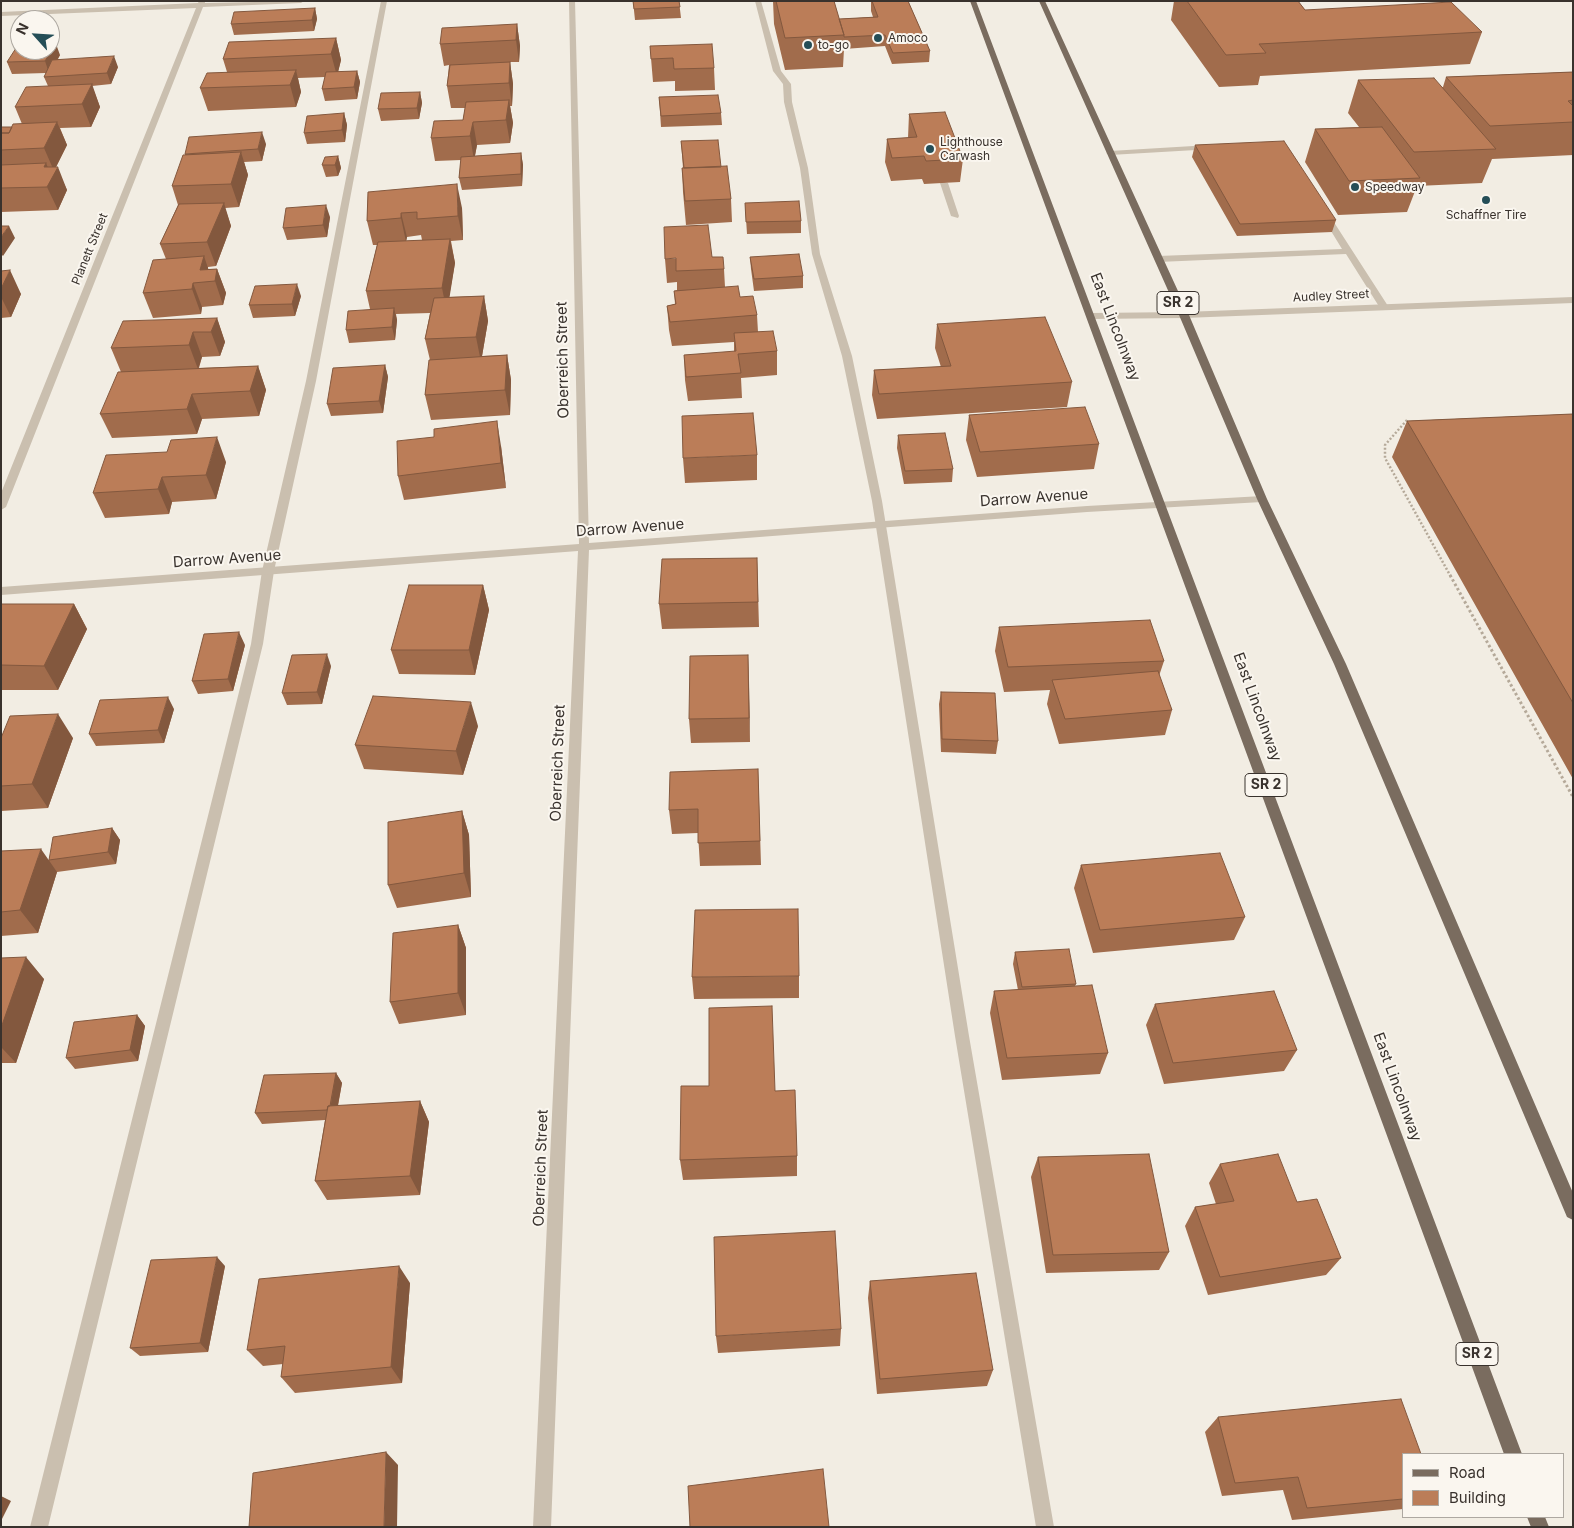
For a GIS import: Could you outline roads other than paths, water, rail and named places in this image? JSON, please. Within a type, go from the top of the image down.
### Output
[{"type":"main road","name":"East Lincolnway","points":[[973,1],[1513,1453]]},
{"type":"main road","name":"SR 2","points":[[1042,1],[1184,315],[1262,499],[1340,664],[1573,1212]]},
{"type":"street","points":[[1,14],[201,3],[300,1]]},
{"type":"street","points":[[39,1527],[257,644],[268,571],[311,381],[384,1]]},
{"type":"street","name":"Oberreich Street","points":[[542,1527],[584,546],[572,1]]},
{"type":"street","points":[[758,1],[777,71],[787,84],[788,102],[804,168],[816,254],[847,356],[880,524],[962,1036],[1045,1527]]},
{"type":"street","name":"Planett Street","points":[[1,507],[201,3]]},
{"type":"street","points":[[1110,153],[1218,146]]},
{"type":"street","points":[[944,183],[955,216]]},
{"type":"street","points":[[1318,204],[1384,306]]},
{"type":"street","points":[[1158,259],[1349,251]]},
{"type":"street","name":"Audley Street","points":[[1091,316],[1184,315],[1573,300]]},
{"type":"street","name":"Darrow Avenue","points":[[1,592],[880,524],[1161,504],[1262,499]]},
{"type":"place","name":"Amoco","points":[[878,38]]},
{"type":"place","name":"to-go","points":[[808,45]]},
{"type":"place","name":"Lighthouse Carwash","points":[[930,149]]},
{"type":"place","name":"Speedway","points":[[1355,187]]},
{"type":"place","name":"Schaffner Tire","points":[[1486,200]]}]
